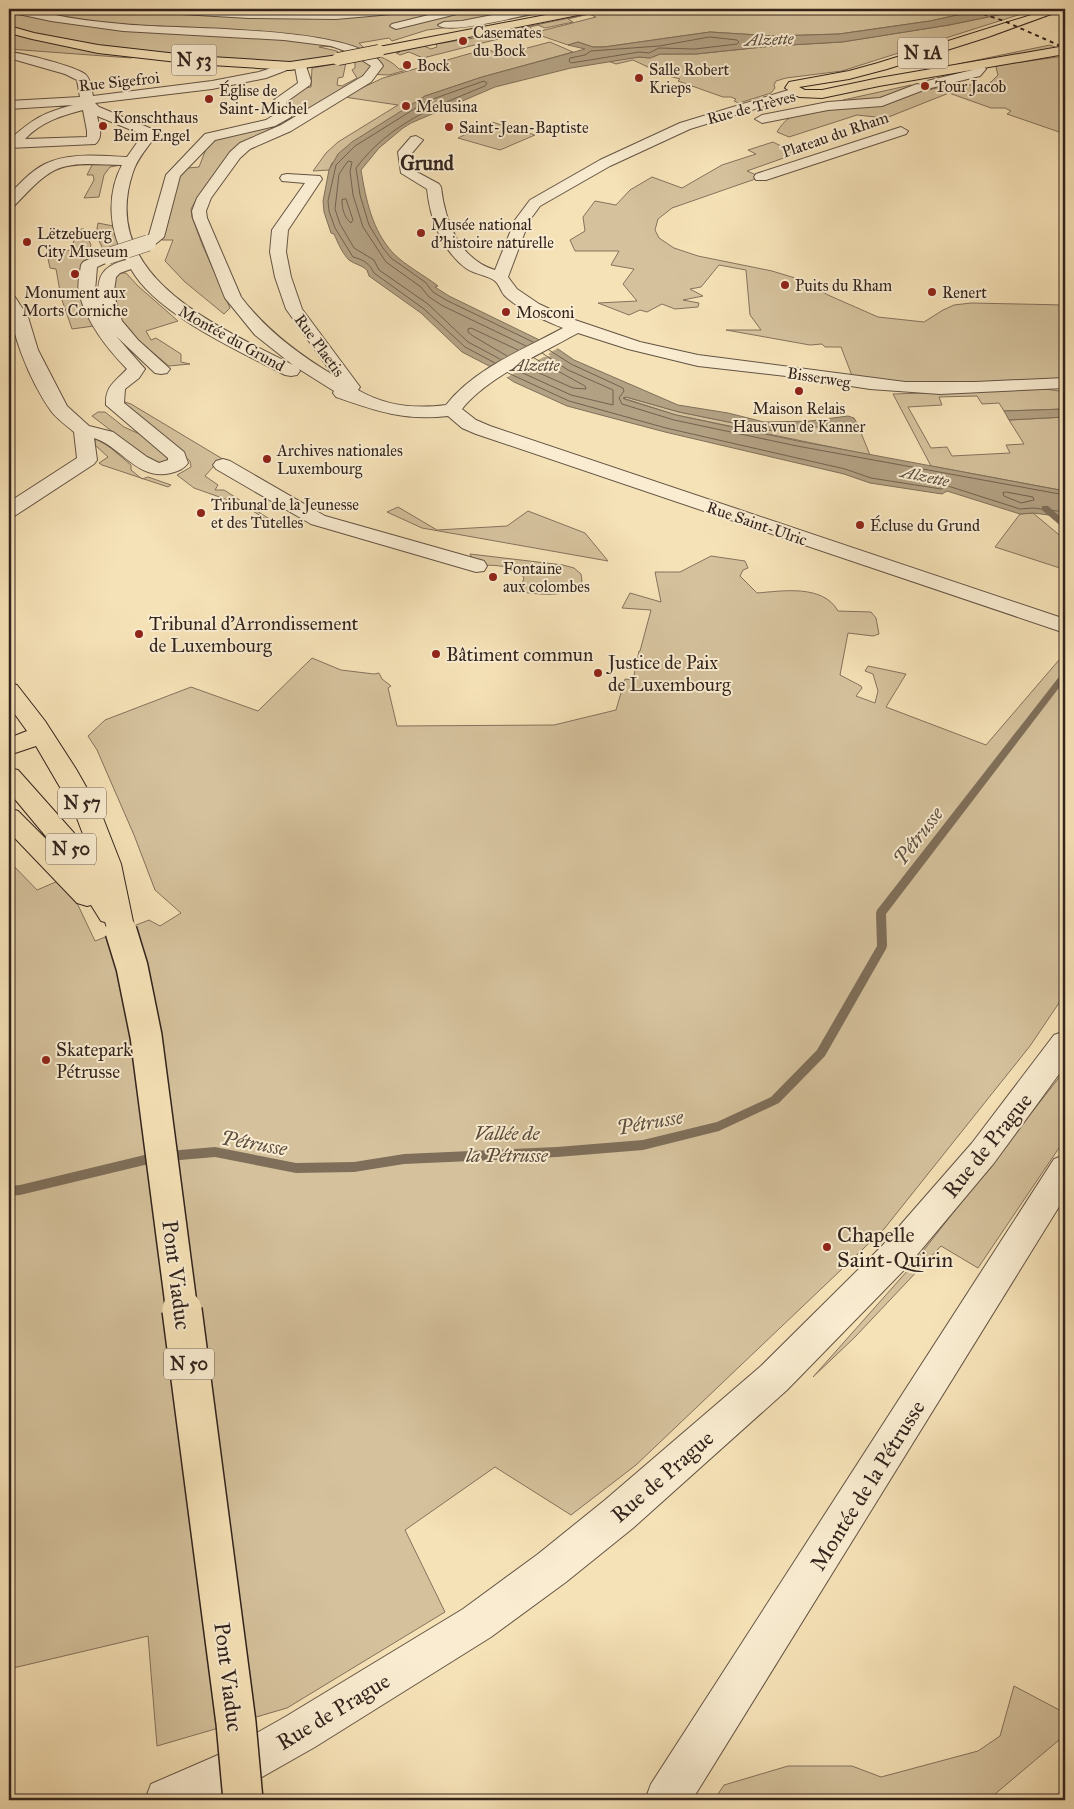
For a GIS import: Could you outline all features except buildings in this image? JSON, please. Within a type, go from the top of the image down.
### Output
[{"type":"main road","name":"N 53","points":[[9,29],[32,36],[117,52],[195,60],[295,66],[593,9]]},
{"type":"main road","name":"N 1A","points":[[796,92],[791,88],[793,85],[838,78],[886,65],[1060,9]]},
{"type":"main road","name":"Rue de Trèves","points":[[796,92],[822,94],[977,64],[1064,50]]},
{"type":"main road","name":"N 57","points":[[9,690],[41,735],[85,807],[105,855],[121,931]]},
{"type":"main road","points":[[9,747],[41,735]]},
{"type":"main road","name":"N 50","points":[[9,776],[65,840],[121,931]]},
{"type":"main road","points":[[9,817],[121,931]]},
{"type":"main road","name":"Pont Viaduc","points":[[121,931],[132,967],[146,1036],[236,1723],[243,1800]]},
{"type":"street","points":[[10,9],[51,18],[123,28],[284,37],[345,46],[369,58],[377,66],[366,79],[286,128],[245,146],[235,155],[204,198],[199,211],[200,218],[233,298],[242,310],[261,331],[304,365],[359,398]]},
{"type":"street","points":[[147,9],[249,15],[336,16],[414,9]]},
{"type":"street","points":[[385,27],[424,20],[465,9]]},
{"type":"street","points":[[424,20],[446,25],[462,24],[538,9]]},
{"type":"street","points":[[284,37],[339,32]]},
{"type":"street","points":[[10,58],[69,71],[80,77],[84,81],[94,131],[93,139],[84,142],[11,144]]},
{"type":"street","points":[[931,84],[976,73],[980,69],[977,64]]},
{"type":"street","points":[[9,300],[20,318],[29,350],[37,369],[59,409],[83,430],[105,436],[147,466],[162,469],[172,468],[178,463],[177,456],[115,406],[114,396],[117,386],[134,373],[136,369],[115,348],[103,330],[87,291],[89,265],[108,256],[148,244],[156,237],[175,170],[200,149],[204,141],[210,137],[270,123],[286,114],[286,111],[279,106],[280,100],[304,85],[305,81],[295,66]]},
{"type":"street","name":"Rue Sigefroi","points":[[9,105],[33,99],[87,103],[132,98],[266,75],[295,66]]},
{"type":"street","points":[[748,122],[828,106],[882,102],[917,88]]},
{"type":"street","name":"Rue de Trèves","points":[[500,276],[522,220],[535,203],[604,164],[685,126],[796,92]]},
{"type":"street","name":"Plateau du Rham","points":[[870,116],[872,110],[882,102]]},
{"type":"street","points":[[11,144],[36,122],[52,114],[87,103]]},
{"type":"street","name":"Montée du Grund","points":[[87,103],[98,112],[147,132],[148,137],[125,174],[118,205],[120,227],[125,247],[134,264],[151,285],[168,301],[194,319],[322,388],[393,410],[410,412],[452,410]]},
{"type":"street","name":"Plateau du Rham","points":[[761,177],[901,131],[882,124]]},
{"type":"street","points":[[416,140],[405,152],[408,173],[434,187],[440,218],[454,247],[480,271],[500,276]]},
{"type":"street","points":[[604,164],[667,150]]},
{"type":"street","points":[[9,203],[48,168],[57,164],[69,162],[132,161]]},
{"type":"street","name":"Rue Plaetis","points":[[286,178],[315,179],[280,230],[278,252],[285,285],[294,309],[359,398]]},
{"type":"street","points":[[134,264],[120,267],[110,273],[106,283],[106,294],[115,324],[131,343],[161,369]]},
{"type":"street","name":"Bisserweg","points":[[500,276],[502,284],[516,297],[543,314],[577,327],[676,356],[718,364],[786,371],[855,383],[922,388],[999,387],[1065,383]]},
{"type":"street","points":[[452,410],[456,402],[493,376],[577,327]]},
{"type":"street","name":"Rue Saint-Ulric","points":[[452,410],[469,424],[484,430],[1059,624]]},
{"type":"street","points":[[9,510],[87,460],[83,430]]},
{"type":"street","points":[[223,465],[318,520],[476,566]]},
{"type":"street","name":"Rue de Prague","points":[[167,1800],[242,1766],[477,1623],[552,1568],[619,1514],[774,1378],[894,1258],[983,1153],[1065,1043]]},
{"type":"street","name":"Montée de la Pétrusse","points":[[667,1800],[1065,1169]]},
{"type":"green space","points":[[9,9],[95,9],[114,13],[129,9],[162,12],[350,16],[414,9],[562,9],[511,19],[427,30],[392,41],[389,38],[359,43],[399,69],[410,69],[389,75],[366,74],[304,113],[228,155],[191,209],[202,244],[230,308],[224,314],[185,282],[165,261],[173,240],[162,240],[179,171],[199,167],[209,141],[270,125],[293,113],[284,105],[284,100],[305,88],[311,87],[312,68],[346,62],[343,77],[338,78],[337,85],[342,86],[357,78],[352,70],[355,68],[355,60],[347,53],[334,47],[319,47],[337,51],[341,56],[300,62],[276,63],[159,53],[107,46],[100,49],[139,54],[131,58],[9,49]]},
{"type":"green space","points":[[613,9],[985,9],[930,21],[839,34],[774,36],[710,32],[604,47],[593,47],[578,42],[568,45],[533,33],[596,17],[589,14],[568,19],[573,22],[545,28],[538,25],[530,27],[532,29],[526,30],[521,28]]},
{"type":"green space","points":[[1027,9],[1037,9],[842,71],[776,81],[775,88],[771,93],[739,103],[734,101],[736,99],[723,97],[678,81],[680,79],[665,75],[633,60],[616,64],[608,61],[639,57],[650,58],[660,54],[696,54],[772,46],[842,42],[949,25]]},
{"type":"green space","points":[[513,30],[522,33],[423,58],[409,52],[400,55],[396,53],[424,46],[431,49],[437,47],[436,44]]},
{"type":"green space","points":[[550,42],[573,52],[482,77],[425,96],[332,163],[329,170],[313,171],[326,153],[338,142],[398,105],[344,97],[347,95],[383,78],[486,49],[509,57],[518,55],[512,52]]},
{"type":"green space","points":[[1050,45],[1057,48],[958,64]]},
{"type":"green space","points":[[1065,56],[1065,134],[1007,114],[1011,111],[1005,108],[991,108],[949,93],[886,118],[857,115],[789,137],[777,132],[783,123],[799,112],[850,103],[843,100],[911,85],[925,91],[955,83],[979,86],[991,82],[998,75],[996,67],[999,65]]},
{"type":"green space","points":[[492,122],[535,135],[500,150],[458,138]]},
{"type":"green space","points":[[773,142],[793,152],[792,155],[747,171],[761,177],[672,208],[658,219],[655,230],[659,238],[674,248],[698,256],[772,271],[805,281],[828,295],[878,317],[924,322],[954,305],[971,303],[1065,305],[1065,378],[997,383],[921,385],[854,381],[841,347],[825,347],[822,344],[810,345],[726,330],[761,330],[750,315],[746,270],[719,265],[701,287],[690,289],[703,296],[683,300],[699,303],[698,307],[675,309],[662,304],[647,312],[640,310],[629,315],[598,303],[637,301],[623,284],[634,269],[611,265],[619,251],[575,251],[570,240],[585,231],[583,217],[595,201],[616,205],[630,190],[652,177],[682,188],[722,165],[756,154],[748,150]]},
{"type":"green space","points":[[93,163],[126,164],[110,167],[104,175],[99,197],[84,198],[94,180],[93,175],[87,175]]},
{"type":"green space","points":[[98,223],[113,226],[120,249],[105,254],[96,234]]},
{"type":"green space","points":[[81,229],[84,229],[91,245],[88,253],[94,326],[72,329],[61,297],[56,269],[50,268],[47,254],[71,250],[75,237]]},
{"type":"green space","points":[[116,273],[126,273],[178,321],[146,331],[151,340],[156,338],[181,354],[181,362],[190,364],[169,366],[126,328],[119,318],[114,298],[114,279]]},
{"type":"green space","points":[[1046,389],[1065,392],[1065,409],[1004,411],[999,403],[982,404],[977,396],[939,397],[942,405],[908,407],[931,448],[947,447],[952,456],[1010,453],[1006,445],[1024,444],[1009,420],[1065,417],[1065,491],[931,466],[893,394]]},
{"type":"green space","points":[[626,397],[679,412],[773,431],[857,423],[870,455],[676,415],[623,398]]},
{"type":"green space","points":[[122,401],[131,404],[226,461],[213,467],[205,476],[218,485],[215,490],[224,490],[279,525],[275,525],[245,506],[194,488],[177,475],[191,467],[190,461],[130,413]]},
{"type":"green space","points":[[98,412],[105,412],[124,427],[144,436],[172,458],[171,462],[155,464],[92,416]]},
{"type":"green space","points":[[99,438],[131,465],[131,470],[141,478],[99,463],[108,457],[95,445],[95,439]]},
{"type":"green space","points":[[148,477],[171,485],[168,487],[143,479]]},
{"type":"green space","points":[[398,507],[437,530],[507,526],[528,511],[585,533],[608,561],[422,528],[387,512]]},
{"type":"green space","points":[[1033,513],[1064,539],[1065,576],[1063,569],[995,547],[1020,514]]},
{"type":"green space","points":[[470,554],[563,565],[574,568],[581,574],[582,581],[568,592],[559,594],[509,591],[522,584],[524,578],[520,574],[515,570],[502,566],[476,566]]},
{"type":"green space","name":"Vallée de la Pétrusse","points":[[711,556],[745,561],[748,568],[743,570],[740,576],[757,593],[801,591],[823,597],[831,602],[838,611],[871,612],[876,618],[879,634],[873,636],[848,633],[840,675],[861,686],[862,688],[856,696],[875,703],[878,691],[873,674],[865,671],[868,666],[906,674],[886,707],[986,745],[1065,653],[1065,994],[1030,1046],[884,1229],[636,1465],[571,1515],[495,1467],[405,1530],[445,1612],[287,1708],[157,1746],[148,1636],[9,1669],[9,861],[37,890],[58,881],[77,903],[95,941],[149,920],[160,926],[181,913],[155,890],[134,835],[97,750],[88,736],[105,720],[191,687],[258,711],[312,658],[341,670],[379,673],[382,679],[391,686],[388,688],[397,726],[554,725],[616,710],[625,679],[633,680],[651,610],[622,608],[630,593],[661,602],[655,572],[680,572]]},
{"type":"green space","points":[[1065,1070],[1065,1139],[978,1268],[941,1246],[855,1337],[813,1377],[909,1269]]},
{"type":"green space","points":[[1014,1686],[1065,1713],[1065,1735],[988,1800],[714,1800],[724,1785],[788,1766],[852,1766],[881,1777],[978,1751],[1000,1736]]},
{"type":"water","name":"Alzette","points":[[985,9],[1027,9],[949,25],[842,42],[772,46],[696,54],[660,54],[650,58],[639,57],[571,68],[495,87],[411,123],[379,148],[361,170],[365,192],[375,225],[386,244],[398,258],[449,296],[558,349],[574,360],[678,405],[728,413],[764,422],[810,421],[848,416],[854,418],[857,423],[773,431],[679,412],[626,397],[624,399],[676,415],[798,441],[1065,491],[1065,517],[1033,513],[1020,514],[947,491],[942,494],[870,483],[844,474],[665,432],[567,406],[514,382],[462,352],[421,313],[369,276],[365,268],[349,260],[342,251],[334,234],[331,233],[324,212],[323,201],[329,170],[338,154],[352,142],[425,96],[482,77],[585,49],[568,45],[578,42],[593,47],[604,47],[710,32],[774,36],[839,34],[930,21]]},
{"type":"water","points":[[1065,409],[1065,417],[1009,420],[1004,411]]},
{"type":"pier","points":[[542,338],[560,347],[548,354],[551,356],[544,357],[529,365],[531,367],[524,368],[504,379],[488,368],[503,358]]},
{"type":"waterway","name":"Pétrusse","points":[[1045,508],[1065,525]]},
{"type":"waterway","name":"Pétrusse","points":[[9,1191],[157,1157],[215,1152],[296,1168],[354,1167],[404,1159],[557,1152],[643,1145],[719,1126],[775,1100],[821,1053],[882,946],[881,913],[1065,675]]},
{"type":"railway","points":[[968,9],[1004,21],[1065,48]]},
{"type":"place","name":"Casemates du Bock","points":[[463,41]]},
{"type":"place","name":"Bock","points":[[407,65]]},
{"type":"place","name":"Salle Robert Krieps","points":[[639,78]]},
{"type":"place","name":"Tour Jacob","points":[[925,86]]},
{"type":"place","name":"Église de Saint-Michel","points":[[209,99]]},
{"type":"place","name":"Melusina","points":[[406,106]]},
{"type":"place","name":"Konschthaus Beim Engel","points":[[103,126]]},
{"type":"place","name":"Saint-Jean-Baptiste","points":[[449,127]]},
{"type":"place","name":"Musée national d'histoire naturelle","points":[[421,233]]},
{"type":"place","name":"Lëtzebuerg City Museum","points":[[27,242]]},
{"type":"place","name":"Monument aux Morts Corniche","points":[[75,274]]},
{"type":"place","name":"Puits du Rham","points":[[785,285]]},
{"type":"place","name":"Renert","points":[[932,292]]},
{"type":"place","name":"Mosconi","points":[[506,312]]},
{"type":"place","name":"Maison Relais Haus vun de Kanner","points":[[799,391]]},
{"type":"place","name":"Archives nationales Luxembourg","points":[[267,459]]},
{"type":"place","name":"Tribunal de la Jeunesse et des Tutelles","points":[[201,513]]},
{"type":"place","name":"Écluse du Grund","points":[[860,525]]},
{"type":"place","name":"Fontaine aux colombes","points":[[493,577]]},
{"type":"place","name":"Tribunal d'Arrondissement de Luxembourg","points":[[139,634]]},
{"type":"place","name":"Bâtiment commun","points":[[436,654]]},
{"type":"place","name":"Justice de Paix de Luxembourg","points":[[598,673]]},
{"type":"place","name":"Skatepark Pétrusse","points":[[46,1060]]},
{"type":"place","name":"Chapelle Saint-Quirin","points":[[827,1247]]},
{"type":"district","name":"Grund","points":[[427,163]]}]
